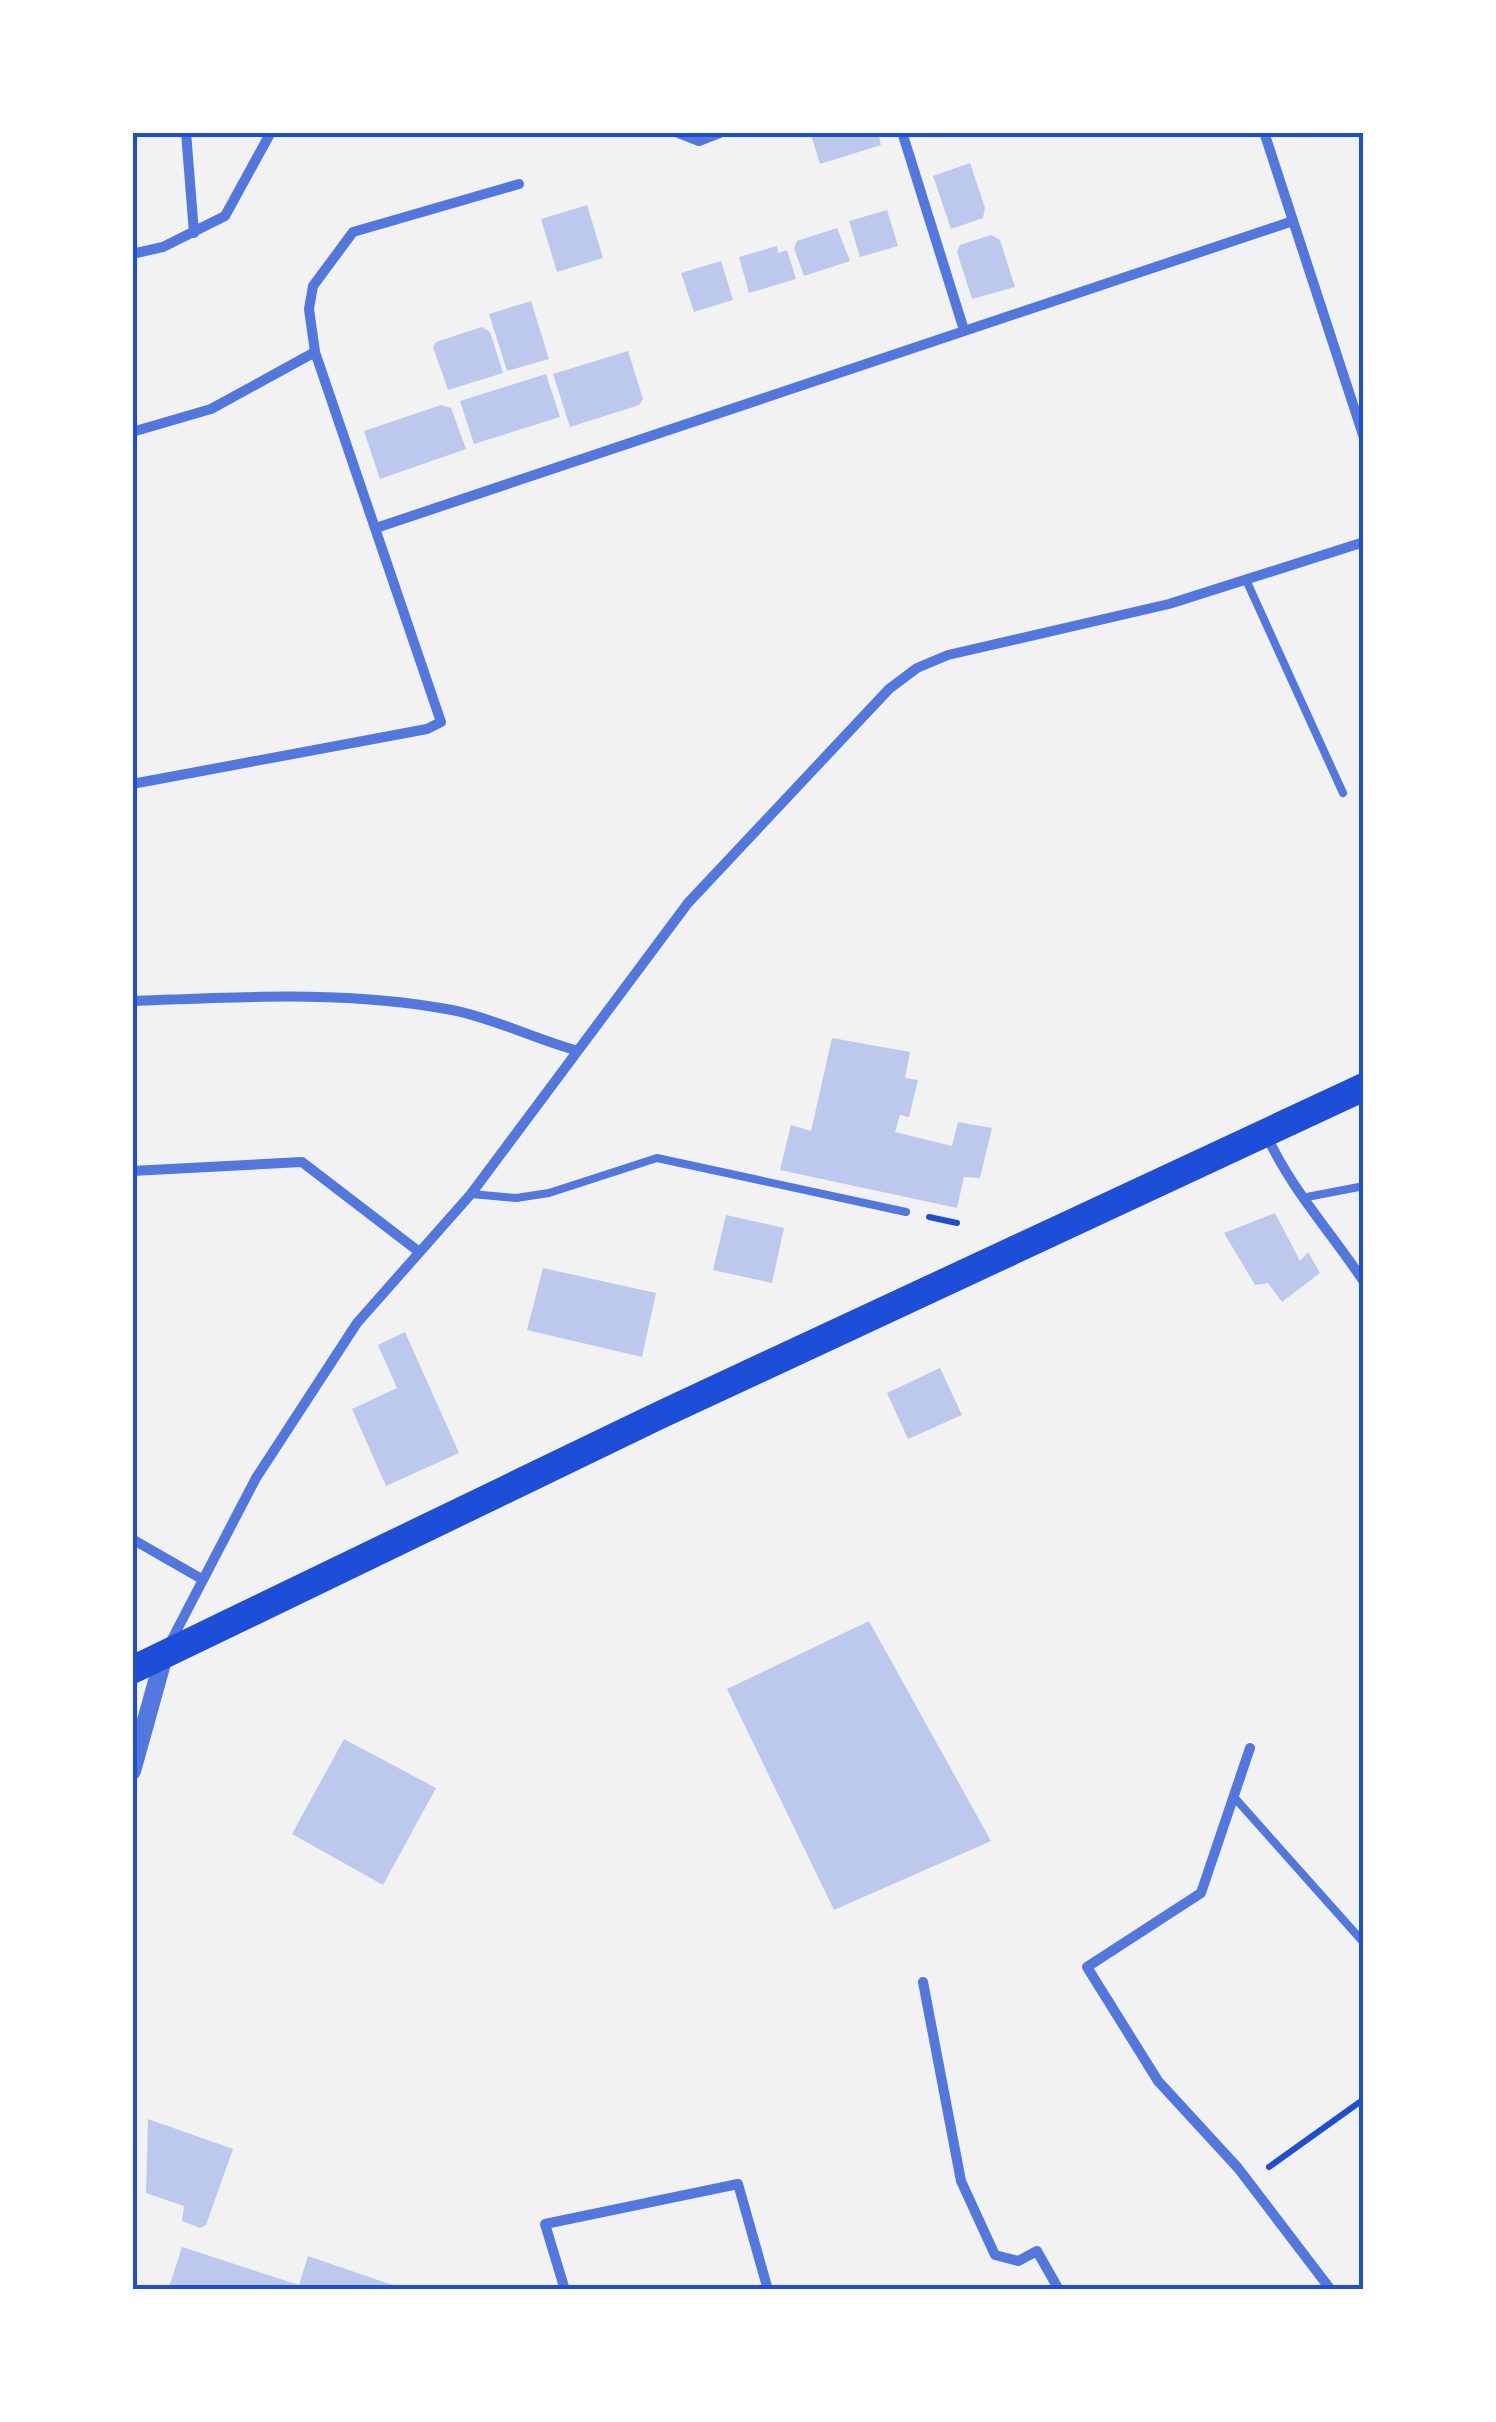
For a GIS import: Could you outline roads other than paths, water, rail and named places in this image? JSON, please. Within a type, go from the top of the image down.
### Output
[{"type":"highway","points":[[132,1670],[660,1414],[1364,1087]]},
{"type":"street","points":[[186,132],[194,233]]},
{"type":"street","points":[[132,254],[194,233],[225,216],[271,132]]},
{"type":"street","points":[[676,132],[699,140],[722,132]]},
{"type":"street","points":[[902,132],[964,330]]},
{"type":"street","points":[[1264,132],[1364,438]]},
{"type":"street","points":[[132,784],[427,729],[441,722],[315,352],[308,309],[312,286],[354,232],[519,184]]},
{"type":"street","points":[[376,528],[1293,221]]},
{"type":"street","points":[[132,432],[211,408],[315,352]]},
{"type":"street","points":[[132,1771],[137,1741],[164,1656],[200,1578],[300,1405],[357,1323],[471,1194],[688,902],[889,689],[917,668],[948,655],[1247,582],[1364,542]]},
{"type":"street","points":[[132,1001],[300,996],[374,1000],[455,1010],[576,1050]]},
{"type":"street","points":[[1266,1134],[1285,1178],[1307,1197],[1364,1282]]},
{"type":"street","points":[[132,1171],[302,1162],[418,1251]]},
{"type":"street","points":[[132,1538],[200,1578]]},
{"type":"street","points":[[1250,1748],[1202,1893],[1087,1968],[1158,2081],[1248,2182],[1330,2290]]},
{"type":"street","points":[[923,1982],[961,2181],[972,2210],[995,2256],[1018,2261],[1037,2251],[1058,2290]]},
{"type":"street","points":[[565,2290],[545,2224],[738,2184],[768,2290]]},
{"type":"lane","points":[[1247,582],[1342,793]]},
{"type":"lane","points":[[471,1194],[516,1198],[549,1194],[657,1158],[906,1212]]},
{"type":"lane","points":[[1307,1197],[1364,1186]]},
{"type":"lane","points":[[1234,1797],[1364,1943]]}]
